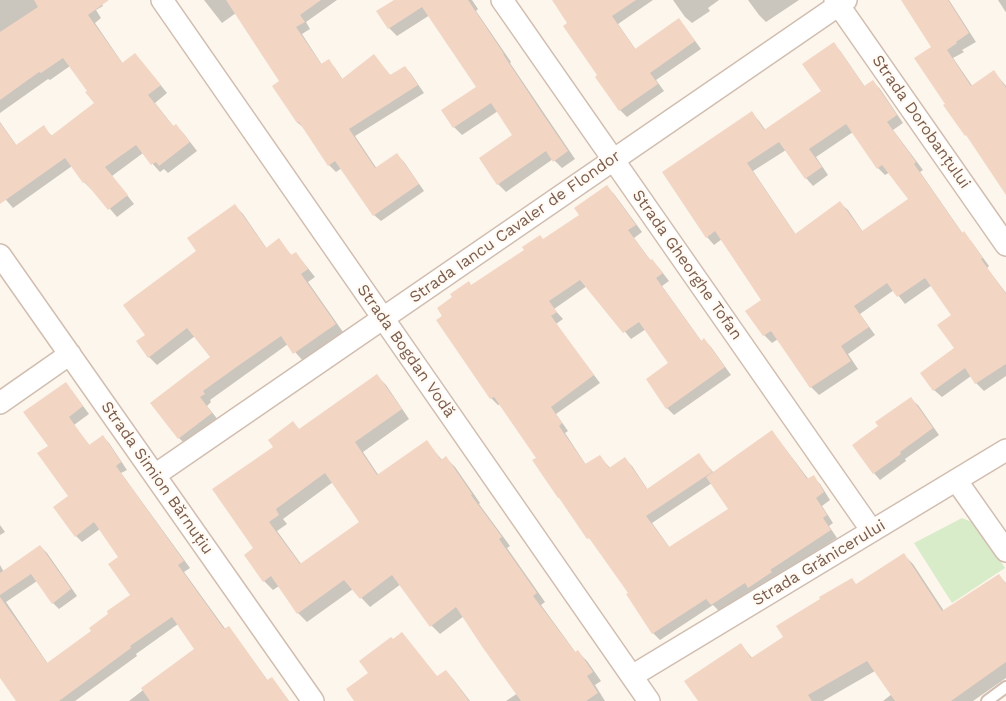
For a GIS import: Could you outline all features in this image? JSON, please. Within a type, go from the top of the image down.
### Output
[{"type":"street","name":"Strada Bogdan Vodă","points":[[162,0],[649,701]]},
{"type":"street","name":"Strada Gheorghe Tofan","points":[[502,0],[872,531]]},
{"type":"street","name":"Strada Iancu Cavaler de Flondor","points":[[155,475],[840,2]]},
{"type":"street","name":"Strada Dorobanțului","points":[[840,2],[1006,244]]},
{"type":"street","name":"Strada Simion Bărnuțiu","points":[[0,255],[313,701]]},
{"type":"street","points":[[0,403],[70,354]]},
{"type":"street","name":"Strada Grănicerului","points":[[632,676],[1006,450]]},
{"type":"street","points":[[956,480],[1006,551]]},
{"type":"lane","points":[[987,701],[1006,687]]},
{"type":"green space","points":[[962,518],[977,524],[1005,568],[952,603],[914,543]]},
{"type":"building","points":[[34,0],[109,0],[88,15],[122,63],[135,53],[161,85],[148,95],[173,126],[176,124],[190,142],[159,166],[156,162],[151,165],[136,145],[105,167],[128,195],[108,210],[85,182],[83,183],[65,158],[0,204],[0,123],[16,145],[44,125],[51,136],[94,103],[63,58],[0,100],[0,32],[38,7]]},
{"type":"building","points":[[226,0],[321,0],[300,15],[305,22],[296,27],[321,64],[329,59],[342,79],[374,54],[390,75],[405,66],[418,85],[349,129],[375,168],[397,153],[419,184],[373,216],[335,161],[328,166],[299,122],[297,123],[272,86],[279,81]]},
{"type":"building","points":[[394,0],[468,0],[568,151],[553,162],[546,151],[497,185],[479,158],[512,135],[491,103],[453,128],[441,110],[476,87],[422,7],[388,29],[376,11]]},
{"type":"building","points":[[552,0],[636,0],[612,16],[635,49],[679,18],[695,41],[650,73],[658,84],[619,111],[563,26],[567,23]]},
{"type":"building","points":[[901,0],[948,0],[969,33],[947,50],[971,86],[994,70],[1006,88],[1006,195],[943,105],[945,104],[914,58],[931,47]]},
{"type":"building","points":[[834,42],[864,86],[873,80],[897,115],[887,122],[1006,294],[1006,364],[975,384],[965,368],[933,391],[920,373],[954,348],[937,325],[951,315],[925,278],[897,297],[887,283],[854,306],[869,327],[841,346],[851,361],[810,388],[771,331],[763,336],[745,311],[761,300],[715,231],[706,238],[662,172],[752,111],[764,130],[821,91],[802,64]],"holes":[[[846,124],[877,169],[882,165],[908,199],[862,231],[840,201],[795,234],[747,163],[779,142],[805,179],[822,167],[809,149]]]},
{"type":"building","points":[[607,185],[636,225],[628,230],[650,260],[652,259],[663,273],[656,278],[701,341],[704,338],[725,367],[666,409],[646,379],[668,363],[639,322],[623,333],[580,280],[549,301],[557,312],[551,316],[594,375],[551,407],[562,423],[559,426],[585,464],[600,455],[609,468],[625,457],[647,489],[699,453],[712,472],[646,516],[669,547],[728,509],[706,477],[772,430],[807,479],[814,475],[824,492],[816,498],[827,515],[823,518],[831,530],[770,570],[772,572],[748,588],[745,583],[711,605],[706,599],[652,634],[626,594],[628,593],[532,460],[536,458],[494,397],[490,399],[436,320],[442,316],[437,308],[452,297],[450,294],[469,281],[471,285],[524,250],[522,247],[540,235],[543,239],[579,215],[574,208]]},
{"type":"building","points":[[235,204],[266,248],[279,238],[291,255],[296,252],[308,269],[301,274],[336,324],[293,354],[281,336],[203,391],[205,394],[200,397],[212,413],[178,439],[150,403],[210,357],[187,328],[148,358],[136,341],[145,335],[123,305],[196,251],[187,238]]},
{"type":"building","points":[[377,374],[402,409],[355,442],[377,475],[427,440],[441,460],[446,456],[502,537],[499,539],[537,593],[533,596],[575,652],[578,650],[593,672],[587,676],[598,693],[586,701],[521,701],[456,607],[430,627],[392,575],[360,599],[344,580],[297,614],[271,576],[263,582],[244,555],[253,548],[212,489],[273,447],[268,440],[293,421],[299,429]],"holes":[[[325,473],[359,522],[300,564],[269,522],[279,515],[276,509]]]},
{"type":"building","points":[[66,382],[83,406],[69,417],[89,445],[103,435],[121,462],[116,466],[184,561],[178,565],[224,629],[229,626],[267,680],[272,677],[289,701],[150,701],[141,688],[194,649],[172,617],[59,701],[16,701],[0,678],[0,597],[47,663],[91,631],[89,628],[108,614],[107,611],[130,595],[108,564],[118,557],[94,522],[75,537],[53,507],[68,496],[37,453],[48,446],[23,412]]},
{"type":"building","points":[[911,397],[933,428],[873,474],[852,445],[878,426],[875,422]]},
{"type":"building","points":[[40,545],[71,589],[52,604],[31,574],[0,595],[0,573]]},
{"type":"building","points":[[904,553],[942,611],[999,574],[1006,584],[1006,662],[951,701],[895,701],[867,661],[808,695],[812,701],[698,701],[684,681],[741,643],[751,658],[783,637],[776,626],[852,578],[856,584]]},
{"type":"building","points":[[402,632],[437,676],[446,670],[469,701],[354,701],[346,689],[368,673],[359,661],[391,637],[393,639]]}]
